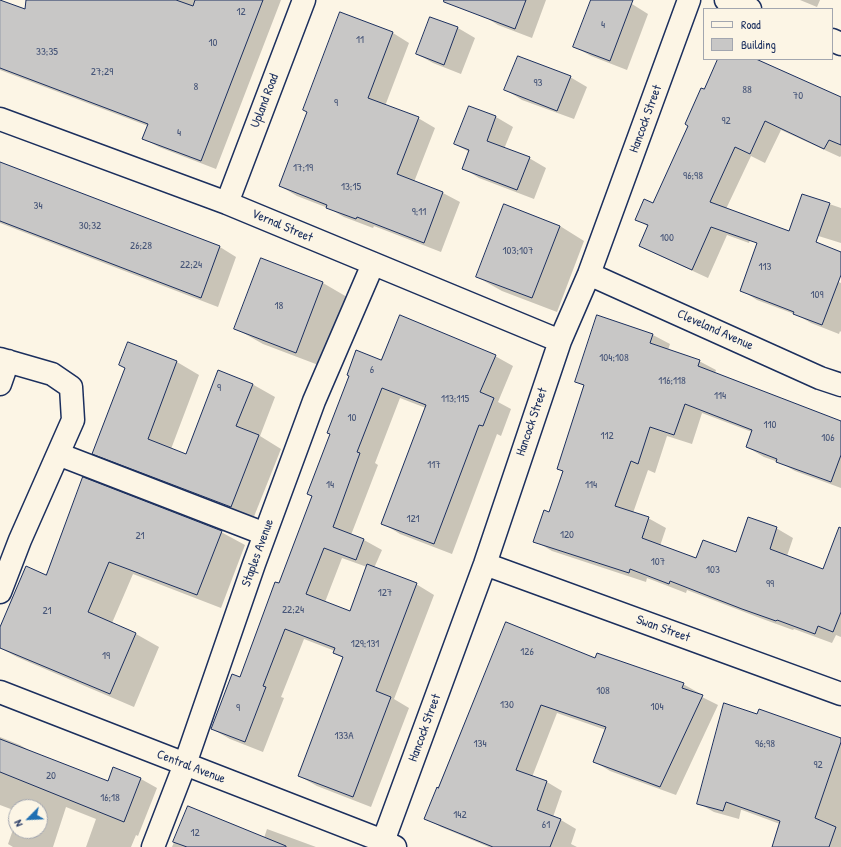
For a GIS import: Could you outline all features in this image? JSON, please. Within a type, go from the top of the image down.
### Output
[{"type":"street","name":"Upland Road","points":[[227,203],[304,0]]},
{"type":"street","name":"Hancock Street","points":[[386,845],[485,564],[560,341],[589,274],[689,0]]},
{"type":"street","points":[[726,0],[747,8]]},
{"type":"street","name":"Vernal Street","points":[[0,119],[227,203],[560,341]]},
{"type":"street","name":"Staples Avenue","points":[[153,847],[185,764],[251,571],[314,401],[373,264]]},
{"type":"street","name":"Cleveland Avenue","points":[[589,274],[813,374],[841,385]]},
{"type":"street","points":[[0,384],[4,360],[52,374],[71,387],[73,420],[20,540],[0,592]]},
{"type":"street","points":[[58,454],[265,534]]},
{"type":"street","name":"Swan Street","points":[[485,564],[841,694]]},
{"type":"street","name":"Central Avenue","points":[[0,692],[185,764],[386,845]]},
{"type":"building","points":[[0,0],[25,9],[26,0],[176,0],[193,6],[195,0],[263,0],[201,161],[142,139],[148,124],[0,68]]},
{"type":"building","points":[[444,0],[526,0],[515,29],[444,2]]},
{"type":"building","points":[[591,0],[633,0],[610,61],[573,47]]},
{"type":"building","points":[[340,12],[393,32],[368,98],[419,117],[397,174],[443,192],[424,243],[357,217],[356,219],[326,208],[327,205],[279,186],[307,112],[303,110]]},
{"type":"building","points":[[430,17],[458,27],[444,65],[416,54]]},
{"type":"building","points":[[518,56],[571,76],[557,111],[504,90]]},
{"type":"building","points":[[718,60],[758,60],[841,97],[841,145],[829,140],[824,149],[765,121],[750,154],[735,147],[710,202],[789,231],[802,194],[830,203],[816,242],[841,252],[841,275],[822,325],[793,314],[794,312],[740,291],[757,243],[711,227],[692,270],[639,246],[648,225],[635,220],[644,199],[653,203],[688,126],[685,124],[701,88],[704,89]]},
{"type":"building","points":[[469,106],[496,116],[487,141],[530,157],[517,190],[462,169],[469,150],[454,144]]},
{"type":"building","points":[[0,162],[220,246],[201,298],[0,221]]},
{"type":"building","points":[[504,204],[560,226],[532,298],[476,277]]},
{"type":"building","points":[[261,258],[323,282],[296,353],[234,329]]},
{"type":"building","points":[[400,315],[496,355],[480,392],[494,398],[483,426],[479,425],[434,544],[381,524],[426,405],[382,388],[357,452],[360,453],[333,527],[364,539],[356,560],[324,548],[306,594],[350,611],[367,564],[417,583],[376,691],[391,697],[353,797],[298,776],[343,657],[333,653],[335,648],[285,629],[263,686],[266,687],[245,742],[211,729],[232,674],[240,677],[275,582],[279,583],[312,496],[307,494],[330,434],[327,433],[349,376],[347,375],[356,350],[381,360]]},
{"type":"building","points":[[597,315],[653,334],[650,343],[700,360],[698,366],[841,421],[841,455],[831,482],[776,462],[777,459],[746,447],[752,430],[685,404],[674,435],[650,427],[638,464],[631,461],[615,506],[649,517],[642,538],[696,558],[703,540],[736,552],[748,517],[777,527],[770,549],[823,569],[839,527],[841,528],[841,612],[833,632],[818,626],[815,634],[742,609],[670,581],[669,584],[630,569],[629,573],[533,542],[544,510],[549,512],[563,471],[557,469],[584,385],[575,382]]},
{"type":"building","points":[[128,342],[177,361],[148,439],[186,454],[218,370],[253,384],[236,426],[259,435],[231,507],[92,454],[125,368],[119,365]]},
{"type":"building","points":[[83,477],[222,531],[197,595],[109,562],[88,612],[136,633],[110,694],[0,648],[0,627],[26,566],[46,575]]},
{"type":"building","points":[[506,622],[595,658],[597,653],[684,683],[682,688],[703,695],[660,787],[593,762],[606,727],[541,705],[516,770],[547,781],[537,810],[561,819],[550,847],[493,847],[424,819]]},
{"type":"building","points":[[724,703],[757,714],[759,709],[841,738],[841,742],[815,818],[836,827],[829,847],[772,847],[780,821],[726,802],[723,811],[697,804]]},
{"type":"building","points":[[0,739],[108,781],[113,767],[141,778],[124,822],[0,772]]},
{"type":"building","points":[[188,806],[286,847],[187,847],[173,842]]}]
